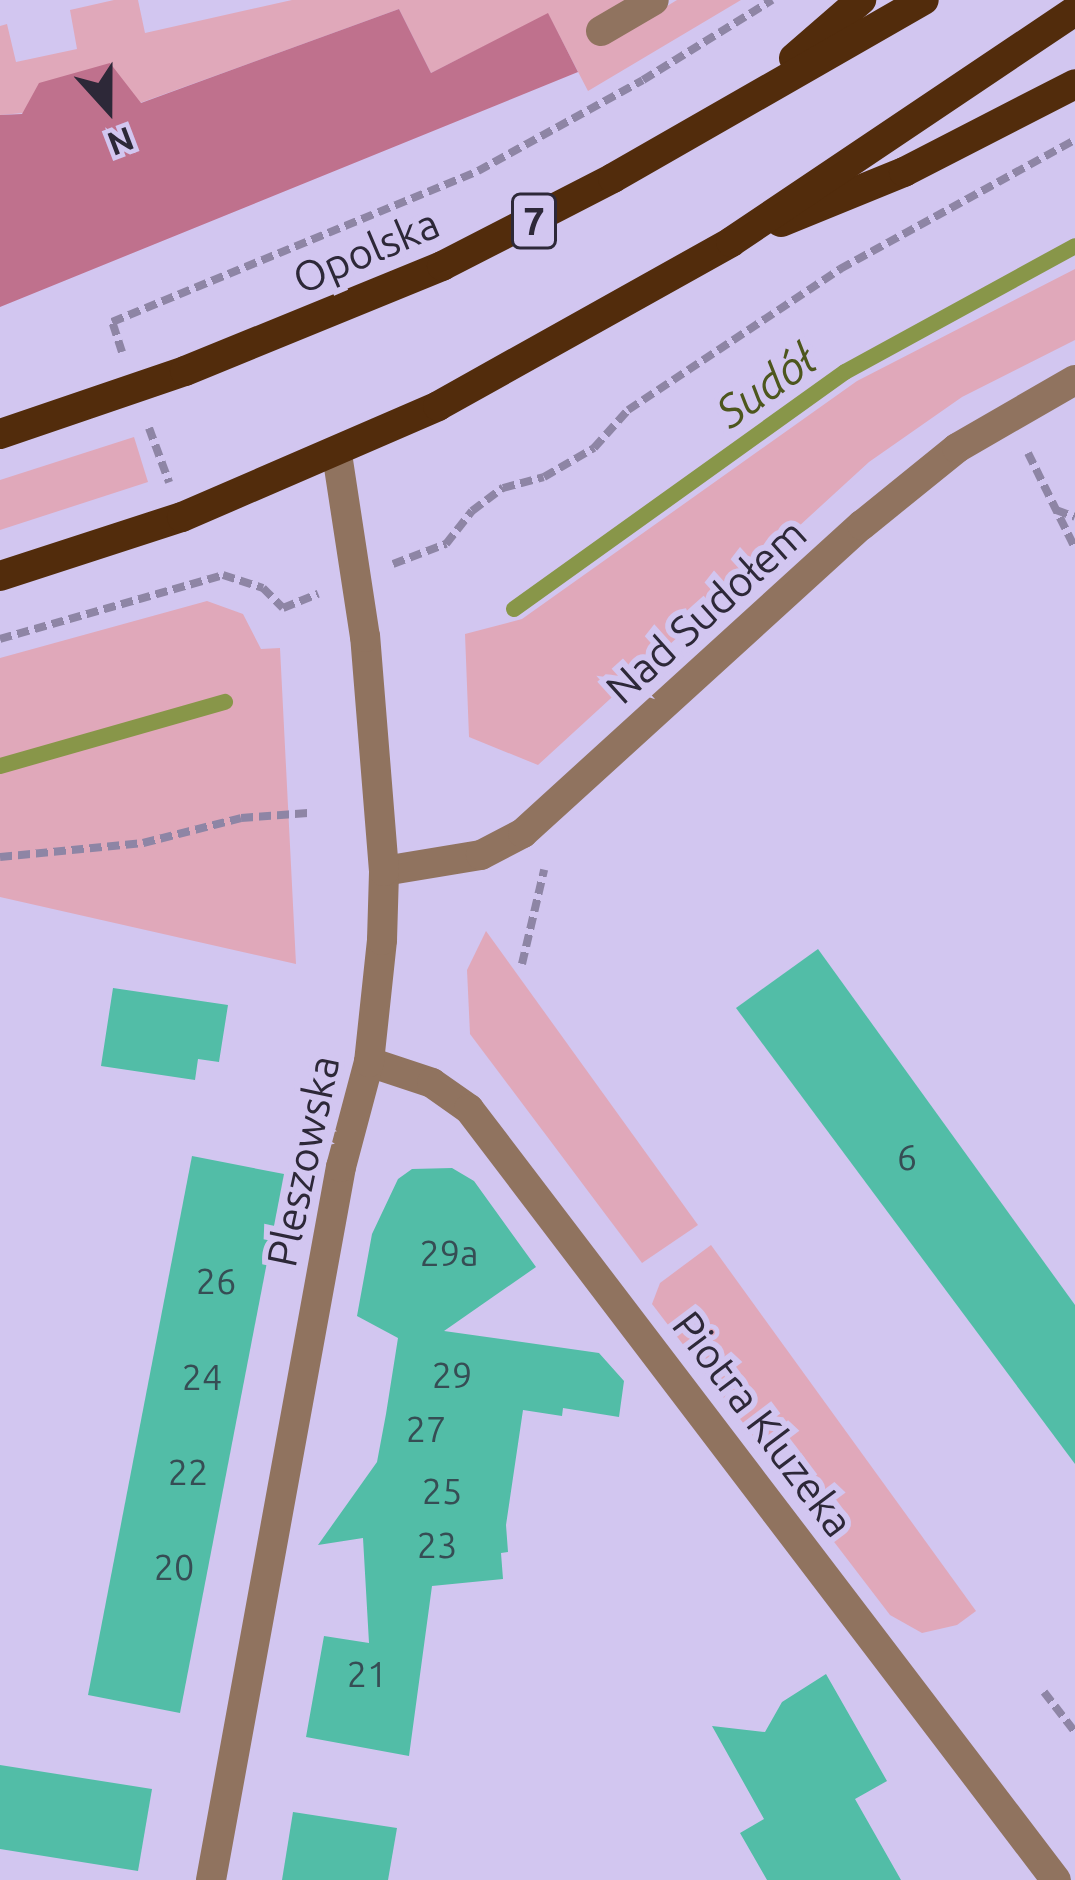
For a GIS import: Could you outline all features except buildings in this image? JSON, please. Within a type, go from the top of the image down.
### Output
[{"type":"main road","name":"Opolska","points":[[745,102],[861,0]]},
{"type":"main road","name":"Opolska","points":[[0,434],[185,371],[442,266],[614,178],[924,0]]},
{"type":"main road","points":[[0,576],[146,530],[337,453],[533,356],[731,242],[1075,10]]},
{"type":"main road","points":[[731,242],[904,172],[1075,84]]},
{"type":"street","points":[[601,32],[653,0]]},
{"type":"street","name":"Nad Sudołem","points":[[384,871],[481,855],[523,833],[862,525],[957,448],[1075,380]]},
{"type":"street","name":"Pleszowska","points":[[211,1880],[341,1167],[369,1062],[384,871],[358,579],[337,453]]},
{"type":"street","name":"Piotra Kluzeka","points":[[369,1062],[432,1083],[469,1109],[1056,1880]]},
{"type":"path","points":[[118,339],[112,322],[478,171],[643,80],[772,0]]},
{"type":"path","points":[[431,549],[446,544],[472,512],[503,488],[544,477],[594,448],[628,410],[858,258],[1075,140]]},
{"type":"path","points":[[150,430],[167,476]]},
{"type":"path","points":[[1025,447],[1075,548]]},
{"type":"path","points":[[1056,511],[1075,517]]},
{"type":"path","points":[[198,560],[205,579]]},
{"type":"path","points":[[0,639],[205,579],[244,578],[283,608],[298,602]]},
{"type":"path","points":[[0,857],[143,843],[241,818],[308,813]]},
{"type":"path","points":[[522,964],[546,862]]},
{"type":"path","points":[[1044,1692],[1075,1732]]},
{"type":"shaded area","points":[[138,0],[145,33],[292,0],[627,0],[604,44],[677,0],[741,0],[588,91],[548,14],[431,73],[399,9],[140,103],[0,115],[0,26],[7,24],[16,62],[77,49],[70,10]]},
{"type":"shaded area","points":[[399,9],[431,73],[548,13],[578,72],[0,307],[0,115],[22,114],[39,83],[110,63],[141,103]]},
{"type":"shaded area","points":[[1075,269],[1075,340],[962,397],[869,462],[538,765],[469,737],[465,634],[522,619],[857,381]]},
{"type":"shaded area","points":[[134,437],[148,482],[0,530],[0,480]]},
{"type":"shaded area","points":[[207,601],[243,614],[261,649],[280,648],[296,964],[0,897],[0,658]]},
{"type":"shaded area","points":[[486,931],[698,1225],[642,1263],[470,1034],[467,970]]},
{"type":"shaded area","points":[[711,1245],[976,1611],[957,1625],[922,1633],[890,1615],[652,1304],[660,1283]]},
{"type":"waterway","name":"Sudół","points":[[514,609],[845,372],[1075,246]]},
{"type":"waterway","name":"Sudół","points":[[0,766],[225,702]]}]
